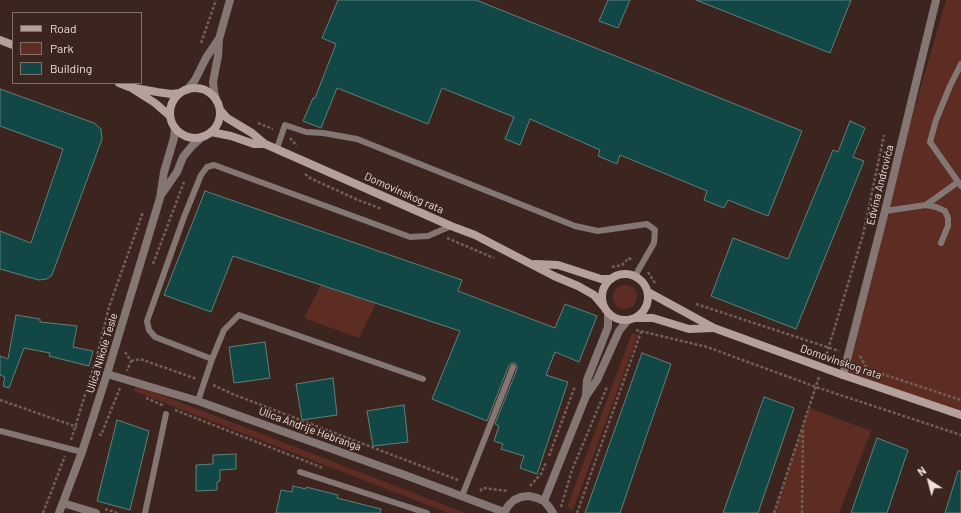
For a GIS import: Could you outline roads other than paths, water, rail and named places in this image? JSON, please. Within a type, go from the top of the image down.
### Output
[{"type":"main road","points":[[0,40],[12,45]]},
{"type":"main road","points":[[122,84],[171,94],[195,88],[209,93],[216,100],[220,110],[219,118],[211,132],[202,137],[187,137],[180,133],[175,128],[170,116],[170,109],[173,102],[184,91]]},
{"type":"main road","points":[[129,86],[155,103],[170,116]]},
{"type":"main road","name":"Domovinskog rata","points":[[220,110],[227,118],[252,133],[266,144],[451,226],[475,235],[589,292],[594,295],[606,310]]},
{"type":"main road","name":"Domovinskog rata","points":[[211,132],[231,136],[254,144],[266,144]]},
{"type":"main road","name":"Domovinskog rata","points":[[532,264],[558,265],[601,279],[611,279]]},
{"type":"main road","points":[[623,274],[635,276],[645,285],[648,292],[648,299],[645,309],[636,318],[627,321],[614,318],[606,310],[602,299],[602,291],[611,279],[623,274]]},
{"type":"main road","name":"Domovinskog rata","points":[[648,292],[714,328],[822,368],[961,414]]},
{"type":"main road","name":"Domovinskog rata","points":[[636,318],[653,318],[689,329],[714,328]]},
{"type":"street","points":[[184,91],[195,80],[218,39],[230,0]]},
{"type":"street","name":"Edvina Androvića","points":[[843,375],[885,211],[936,0]]},
{"type":"street","points":[[216,100],[213,82],[218,56],[218,39]]},
{"type":"street","name":"Ulica Nikole Tesle","points":[[59,513],[82,452],[107,374],[160,198],[164,172],[174,138],[175,128]]},
{"type":"street","name":"Ulica Nikole Tesle","points":[[160,198],[178,172],[183,157],[202,137]]},
{"type":"street","points":[[586,396],[587,380],[608,327],[606,310]]},
{"type":"street","points":[[544,502],[586,396],[597,380],[619,331],[627,321]]},
{"type":"street","name":"Ulica Andrije Hebranga","points":[[107,374],[198,401],[462,496],[504,513]]},
{"type":"street","points":[[504,513],[514,500],[529,496],[544,502],[556,512]]},
{"type":"street","points":[[63,503],[96,513]]},
{"type":"lane","points":[[926,205],[960,184],[930,142],[936,120],[961,64]]},
{"type":"lane","points":[[277,148],[285,125],[306,132],[323,133],[357,139],[575,226],[598,231],[647,224],[655,230],[654,243],[635,276]]},
{"type":"lane","points":[[212,359],[155,337],[149,330],[147,321],[184,217],[201,175],[206,167],[214,165],[410,237],[428,236],[451,226]]},
{"type":"lane","points":[[885,211],[926,205],[936,207],[945,212],[948,218],[948,226],[941,243]]},
{"type":"lane","points":[[198,401],[212,359],[224,330],[239,315],[424,379]]},
{"type":"lane","points":[[462,496],[513,367]]},
{"type":"lane","points":[[144,513],[163,413]]},
{"type":"lane","points":[[0,431],[82,452]]},
{"type":"lane","points":[[300,472],[427,513]]}]
